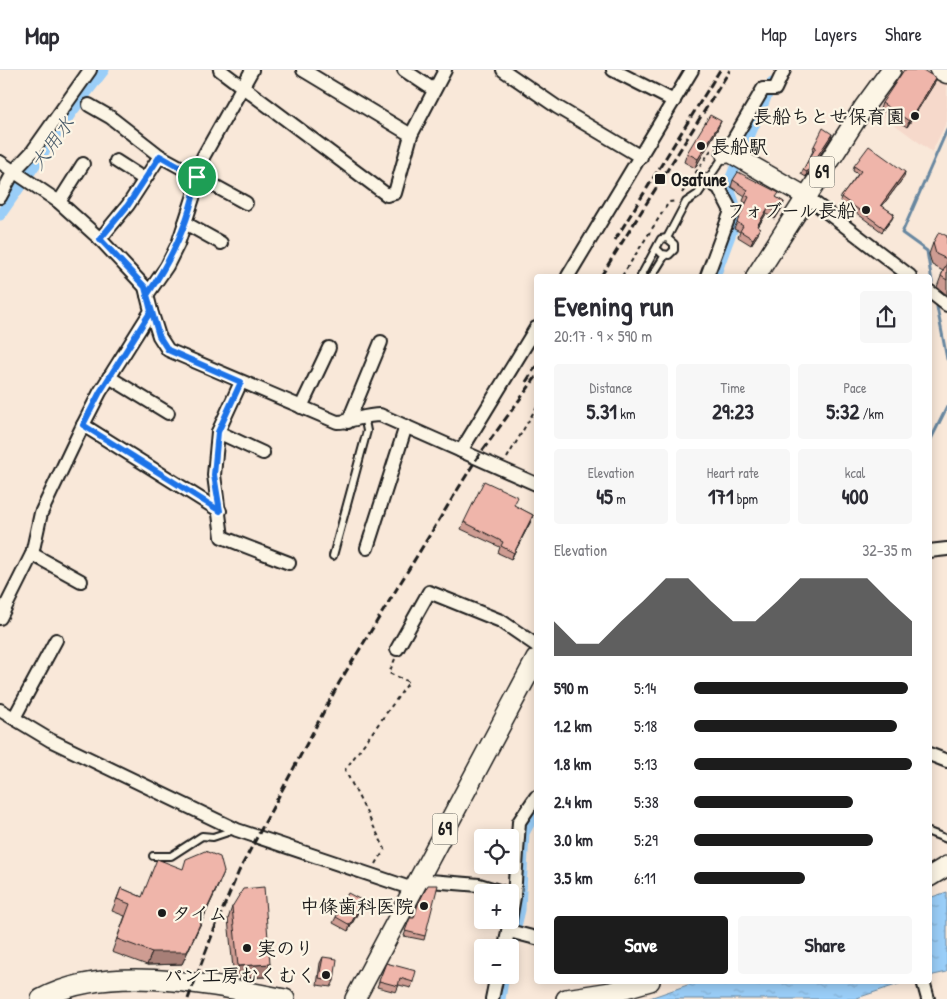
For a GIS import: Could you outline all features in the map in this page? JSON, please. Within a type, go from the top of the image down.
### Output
[{"type":"main road","name":"69","points":[[757,274],[864,107],[891,70]]},
{"type":"main road","name":"69","points":[[355,999],[534,663]]},
{"type":"main road","points":[[932,875],[947,866]]},
{"type":"main road","points":[[41,999],[57,991],[77,985],[107,980],[139,979],[194,985],[285,999]]},
{"type":"main road","points":[[566,999],[609,986],[626,984]]},
{"type":"street","points":[[0,197],[90,70]]},
{"type":"street","points":[[220,70],[387,195],[395,193],[411,135],[445,70]]},
{"type":"street","points":[[147,295],[167,266],[185,223],[202,157],[244,88],[252,70]]},
{"type":"street","points":[[303,70],[411,135]]},
{"type":"street","points":[[404,70],[434,90]]},
{"type":"street","points":[[503,70],[557,107],[641,157]]},
{"type":"street","points":[[613,70],[674,101]]},
{"type":"street","points":[[569,274],[692,70]]},
{"type":"street","points":[[784,70],[719,151],[730,153],[807,197],[907,274]]},
{"type":"street","points":[[939,70],[947,74]]},
{"type":"street","points":[[89,105],[110,117],[160,156],[197,177],[204,178],[246,203]]},
{"type":"street","points":[[100,239],[128,205],[160,156]]},
{"type":"street","points":[[116,161],[144,179]]},
{"type":"street","points":[[0,162],[60,202],[100,239],[145,287],[159,336],[168,350],[337,422],[348,422],[364,415],[380,415],[534,483]]},
{"type":"street","points":[[60,202],[83,164]]},
{"type":"street","points":[[707,180],[718,188],[731,211],[708,274]]},
{"type":"street","points":[[185,223],[222,243]]},
{"type":"street","points":[[932,292],[947,304]]},
{"type":"street","points":[[0,618],[32,554],[41,513],[83,425],[109,377],[151,311]]},
{"type":"street","points":[[461,451],[534,331]]},
{"type":"street","points":[[348,422],[381,342]]},
{"type":"street","points":[[301,407],[329,348]]},
{"type":"street","points":[[109,377],[168,413]]},
{"type":"street","points":[[241,382],[218,432],[214,475],[222,537],[289,563]]},
{"type":"street","points":[[83,425],[220,511]]},
{"type":"street","points":[[367,548],[406,426]]},
{"type":"street","points":[[218,432],[263,452]]},
{"type":"street","points":[[932,551],[947,549]]},
{"type":"street","points":[[32,554],[81,581]]},
{"type":"street","points":[[397,649],[429,592],[501,621],[534,644]]},
{"type":"street","points":[[14,718],[56,640]]},
{"type":"street","points":[[0,710],[50,740],[236,830],[369,874],[415,884],[474,885]]},
{"type":"street","points":[[932,755],[947,761]]},
{"type":"street","points":[[513,884],[519,822],[534,800]]},
{"type":"street","points":[[510,939],[514,929]]},
{"type":"street","points":[[514,932],[534,937]]},
{"type":"street","points":[[492,999],[495,984]]},
{"type":"street","points":[[925,984],[928,999]]},
{"type":"lane","points":[[643,274],[657,249],[658,242],[667,238],[686,202],[698,194],[707,180],[719,151]]},
{"type":"lane","points":[[653,274],[665,255],[672,253],[674,247],[672,241],[667,238]]},
{"type":"lane","points":[[657,249],[665,255]]},
{"type":"lane","points":[[332,556],[367,431],[364,415]]},
{"type":"lane","points":[[153,856],[171,856],[202,836],[213,837],[236,830]]},
{"type":"lane","points":[[932,833],[947,839]]},
{"type":"path","points":[[682,193],[719,151]]},
{"type":"path","points":[[623,274],[669,202],[677,201]]},
{"type":"path","points":[[501,468],[534,411]]},
{"type":"path","points":[[369,874],[385,849],[345,770],[409,682],[389,673],[397,654],[397,649]]},
{"type":"shaded area","name":"長船ちとせ保育園","points":[[901,70],[922,70],[947,81],[947,121],[932,152],[875,110]]},
{"type":"water","points":[[947,892],[947,972],[932,975],[932,897]]},
{"type":"water","points":[[690,984],[899,984],[854,999],[647,999]]},
{"type":"building","points":[[904,70],[923,70],[936,78],[909,121],[882,103]]},
{"type":"building","name":"長船駅","points":[[710,115],[721,121],[698,159],[687,153]]},
{"type":"building","points":[[823,128],[832,134],[807,172],[803,170],[816,147],[814,146]]},
{"type":"building","points":[[869,146],[905,172],[881,205],[894,214],[884,228],[841,197],[861,171],[854,166]]},
{"type":"building","points":[[738,172],[779,193],[776,197],[784,202],[778,213],[768,208],[757,226],[760,228],[753,239],[740,231],[743,226],[737,222],[749,197],[745,195],[748,190],[733,180]]},
{"type":"building","points":[[939,232],[947,236],[947,259],[936,254],[933,243]]},
{"type":"building","points":[[947,263],[947,280],[941,276]]},
{"type":"building","points":[[484,481],[518,497],[514,505],[533,515],[514,553],[501,546],[503,542],[464,522]]},
{"type":"building","name":"タイム","points":[[205,851],[220,857],[224,872],[187,952],[152,952],[117,939],[130,904],[117,899],[121,888],[142,897],[157,859],[183,869],[186,859]]},
{"type":"building","points":[[428,885],[438,885],[425,936],[405,931],[410,918],[414,918],[418,904]]},
{"type":"building","name":"実のり","points":[[264,887],[270,964],[238,966],[232,907],[243,889]]},
{"type":"building","points":[[348,893],[363,901],[350,925],[336,917]]},
{"type":"building","name":"パン工房むくむく","points":[[323,957],[337,959],[334,981],[319,978]]},
{"type":"building","points":[[386,963],[416,971],[413,982],[400,978],[398,986],[379,981]]},
{"type":"waterway","name":"大用水","points":[[0,215],[71,113],[104,70]]},
{"type":"waterway","points":[[742,153],[772,83]]},
{"type":"waterway","points":[[931,274],[927,251],[902,233],[947,130]]},
{"type":"waterway","points":[[716,274],[738,214],[728,185],[736,165]]},
{"type":"waterway","points":[[937,307],[947,359]]},
{"type":"waterway","points":[[932,437],[947,407]]},
{"type":"waterway","points":[[513,939],[520,910],[524,833],[534,815]]},
{"type":"waterway","points":[[500,999],[502,984]]},
{"type":"railway","points":[[615,240],[720,70]]},
{"type":"railway","points":[[602,274],[730,70]]},
{"type":"railway","points":[[526,382],[534,369]]},
{"type":"railway","points":[[188,999],[239,871],[339,683],[477,458],[534,380]]},
{"type":"place","name":"長船ちとせ保育園","points":[[915,116]]},
{"type":"place","name":"長船駅","points":[[701,146]]},
{"type":"place","name":"Osafune","points":[[660,179]]},
{"type":"place","name":"フォブール長船","points":[[866,210]]},
{"type":"place","name":"中條歯科医院","points":[[424,906]]},
{"type":"place","name":"タイム","points":[[162,913]]},
{"type":"place","name":"実のり","points":[[247,948]]},
{"type":"place","name":"パン工房むくむく","points":[[326,975]]},
{"type":"route","points":[[197,177],[160,156],[128,205],[100,239],[145,287],[147,295],[151,311],[100,392],[83,425],[220,511],[214,475],[218,432],[241,382],[168,350],[159,336],[147,295],[167,266],[178,244],[194,194],[197,177]]}]
